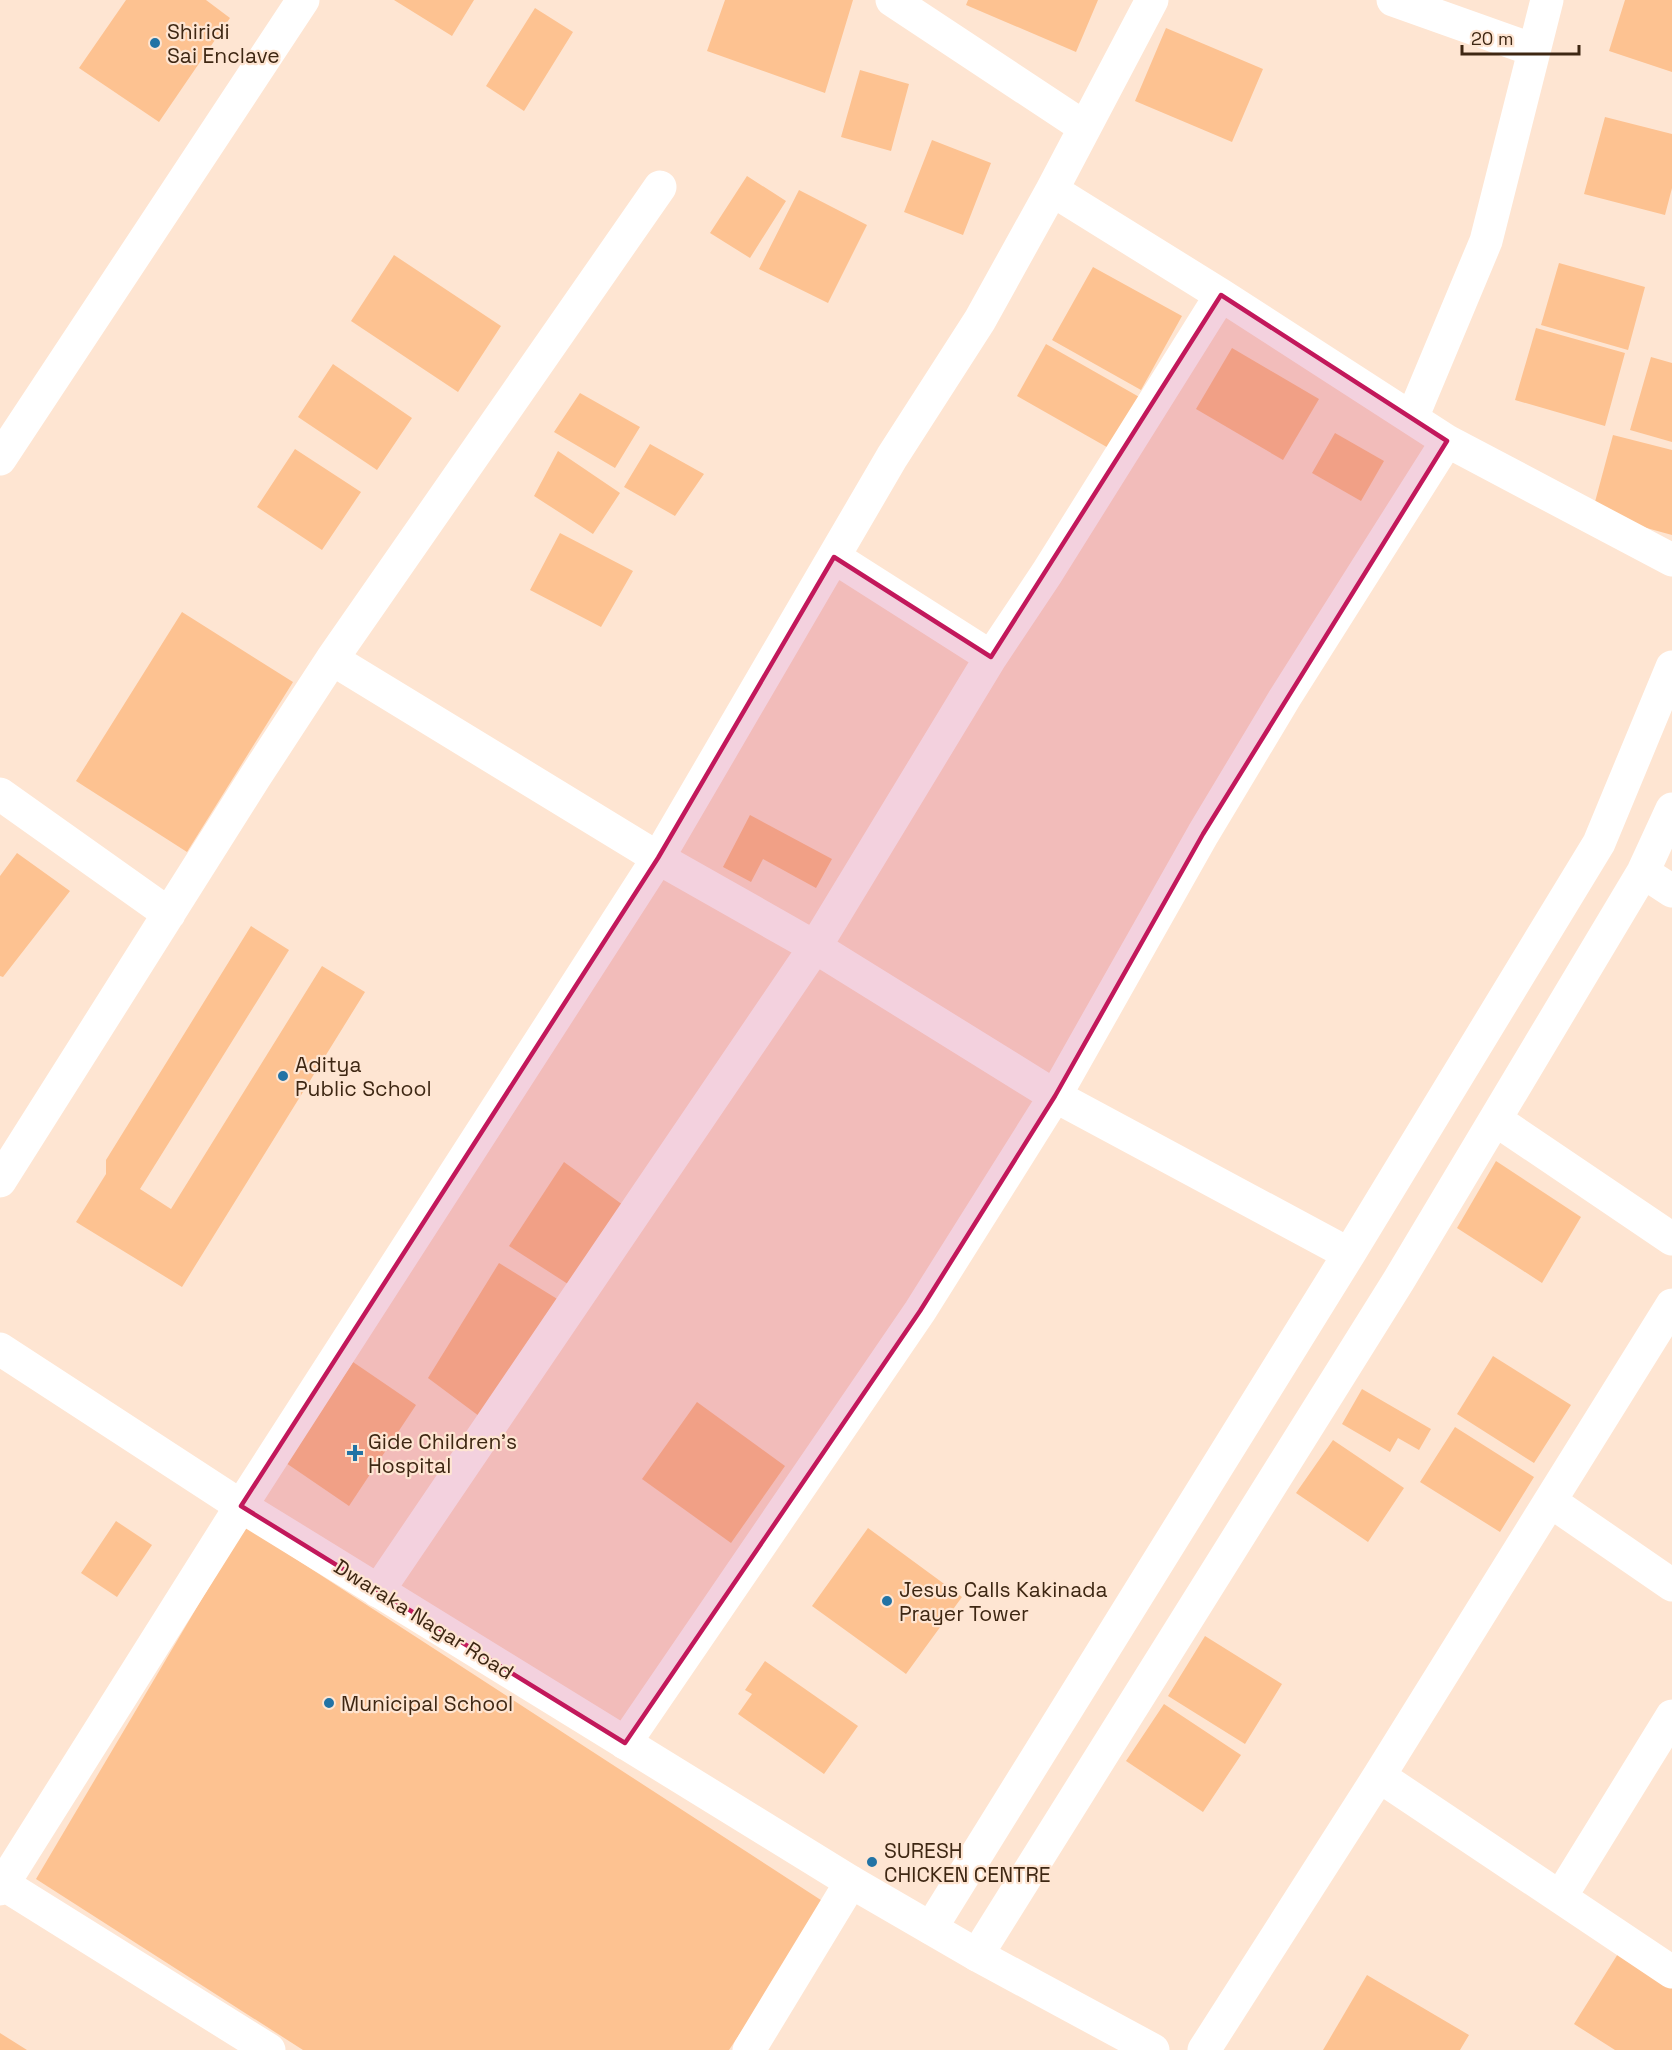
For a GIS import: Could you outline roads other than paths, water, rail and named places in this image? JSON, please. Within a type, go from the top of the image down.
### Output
[{"type":"street","points":[[0,459],[303,0]]},
{"type":"street","points":[[892,0],[1084,127]]},
{"type":"street","points":[[269,2050],[2,1887],[241,1506],[658,858],[892,457],[980,320],[1052,190],[1152,0]]},
{"type":"street","points":[[1393,0],[1534,50]]},
{"type":"street","points":[[1412,418],[1486,241],[1547,0]]},
{"type":"street","points":[[0,1181],[332,659],[660,187]]},
{"type":"street","points":[[1052,190],[1221,295],[1447,441],[1672,560]]},
{"type":"street","points":[[378,1591],[815,947],[991,657],[1047,573],[1221,295]]},
{"type":"street","points":[[625,1743],[920,1311],[1055,1096],[1209,824],[1284,699],[1447,441]]},
{"type":"street","points":[[834,557],[991,657]]},
{"type":"street","points":[[332,659],[658,858],[815,947],[1055,1096],[1349,1254]]},
{"type":"street","points":[[931,1928],[1349,1254],[1599,843],[1672,667]]},
{"type":"street","points":[[0,794],[169,914]]},
{"type":"street","points":[[977,1955],[1399,1280],[1496,1120],[1644,872],[1672,808]]},
{"type":"street","points":[[1644,872],[1672,891]]},
{"type":"street","points":[[1496,1120],[1672,1239]]},
{"type":"street","points":[[1204,2050],[1379,1776],[1672,1305]]},
{"type":"street","name":"Dwaraka Nagar Road","points":[[0,1349],[241,1506],[851,1882],[977,1955],[1153,2050]]},
{"type":"street","points":[[1550,1501],[1672,1585]]},
{"type":"street","points":[[1561,1896],[1672,1716]]},
{"type":"street","points":[[1379,1776],[1672,1972]]},
{"type":"street","points":[[749,2050],[851,1882]]},
{"type":"place","name":"Shiridi Sai Enclave","points":[[155,43]]},
{"type":"place","name":"Aditya Public School","points":[[283,1076]]},
{"type":"place","name":"Gide Children's Hospital","points":[[355,1453]]},
{"type":"place","name":"Jesus Calls Kakinada Prayer Tower","points":[[887,1601]]},
{"type":"place","name":"Municipal School","points":[[329,1703]]},
{"type":"place","name":"SURESH CHICKEN CENTRE","points":[[872,1862]]}]
